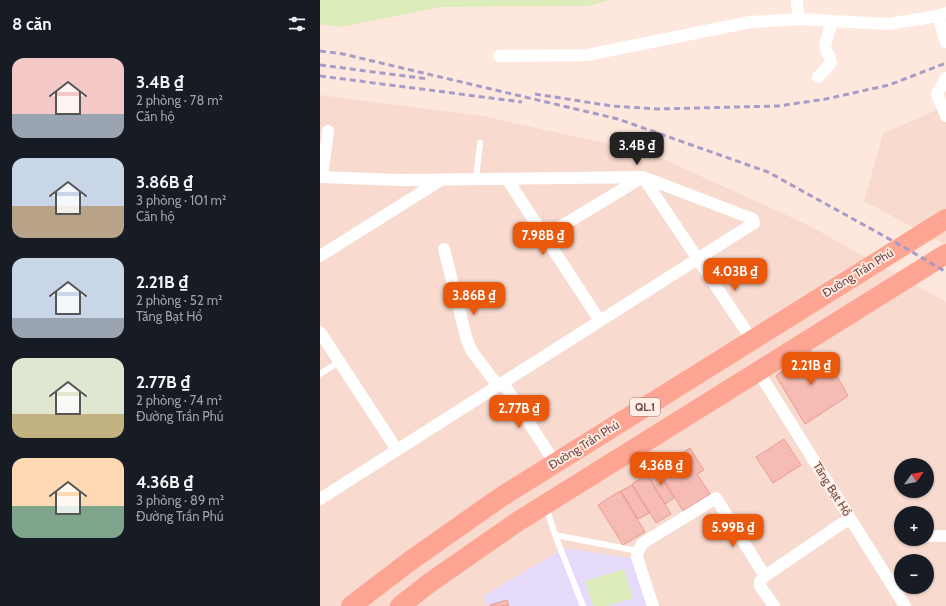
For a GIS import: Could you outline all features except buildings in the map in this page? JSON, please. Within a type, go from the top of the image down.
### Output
[{"type":"highway","name":"Đường Trần Phú","points":[[351,606],[410,560],[501,497],[946,218]]},
{"type":"highway","name":"QL.1","points":[[400,606],[428,584],[517,522],[946,254]]},
{"type":"street","points":[[797,0],[800,19]]},
{"type":"street","points":[[499,56],[587,55],[750,22],[800,19],[888,24],[942,14],[946,42]]},
{"type":"street","points":[[818,77],[831,63],[825,46],[832,21]]},
{"type":"street","points":[[946,78],[937,94],[946,116]]},
{"type":"street","points":[[320,499],[754,223],[753,219],[643,177],[400,180],[321,177],[328,131]]},
{"type":"street","points":[[544,236],[643,177]]},
{"type":"street","points":[[643,177],[752,340]]},
{"type":"street","points":[[507,179],[600,321]]},
{"type":"street","points":[[320,256],[441,180]]},
{"type":"street","points":[[444,249],[466,337],[471,350],[500,384],[555,463]]},
{"type":"street","points":[[320,332],[397,450]]},
{"type":"street","name":"Tăng Bạt Hổ","points":[[758,371],[906,606]]},
{"type":"street","points":[[653,606],[637,557],[638,551],[643,543],[716,498],[765,576]]},
{"type":"street","points":[[774,606],[760,586],[760,581],[765,576],[850,518]]},
{"type":"street","points":[[934,536],[946,536]]},
{"type":"lane","points":[[476,179],[480,143]]},
{"type":"lane","points":[[320,374],[339,362]]},
{"type":"lane","points":[[545,504],[555,536],[583,606]]},
{"type":"lane","points":[[555,536],[638,551]]},
{"type":"shaded area","points":[[320,95],[482,116],[650,153],[810,226],[946,302],[946,606],[320,606]]},
{"type":"shaded area","points":[[946,106],[946,245],[864,201],[883,133]]},
{"type":"shaded area","points":[[565,548],[637,559],[652,606],[487,606],[483,596]]},
{"type":"green space","points":[[320,0],[610,0],[589,6],[441,7],[340,27],[320,24]]},
{"type":"green space","points":[[624,569],[633,598],[607,606],[593,606],[585,581]]},
{"type":"railway","points":[[320,51],[343,54],[618,119],[768,172],[946,272]]},
{"type":"railway","points":[[535,94],[612,106],[658,109],[778,106],[826,99],[889,85],[946,63]]},
{"type":"railway","points":[[320,65],[428,79]]},
{"type":"railway","points":[[320,76],[522,102]]}]
